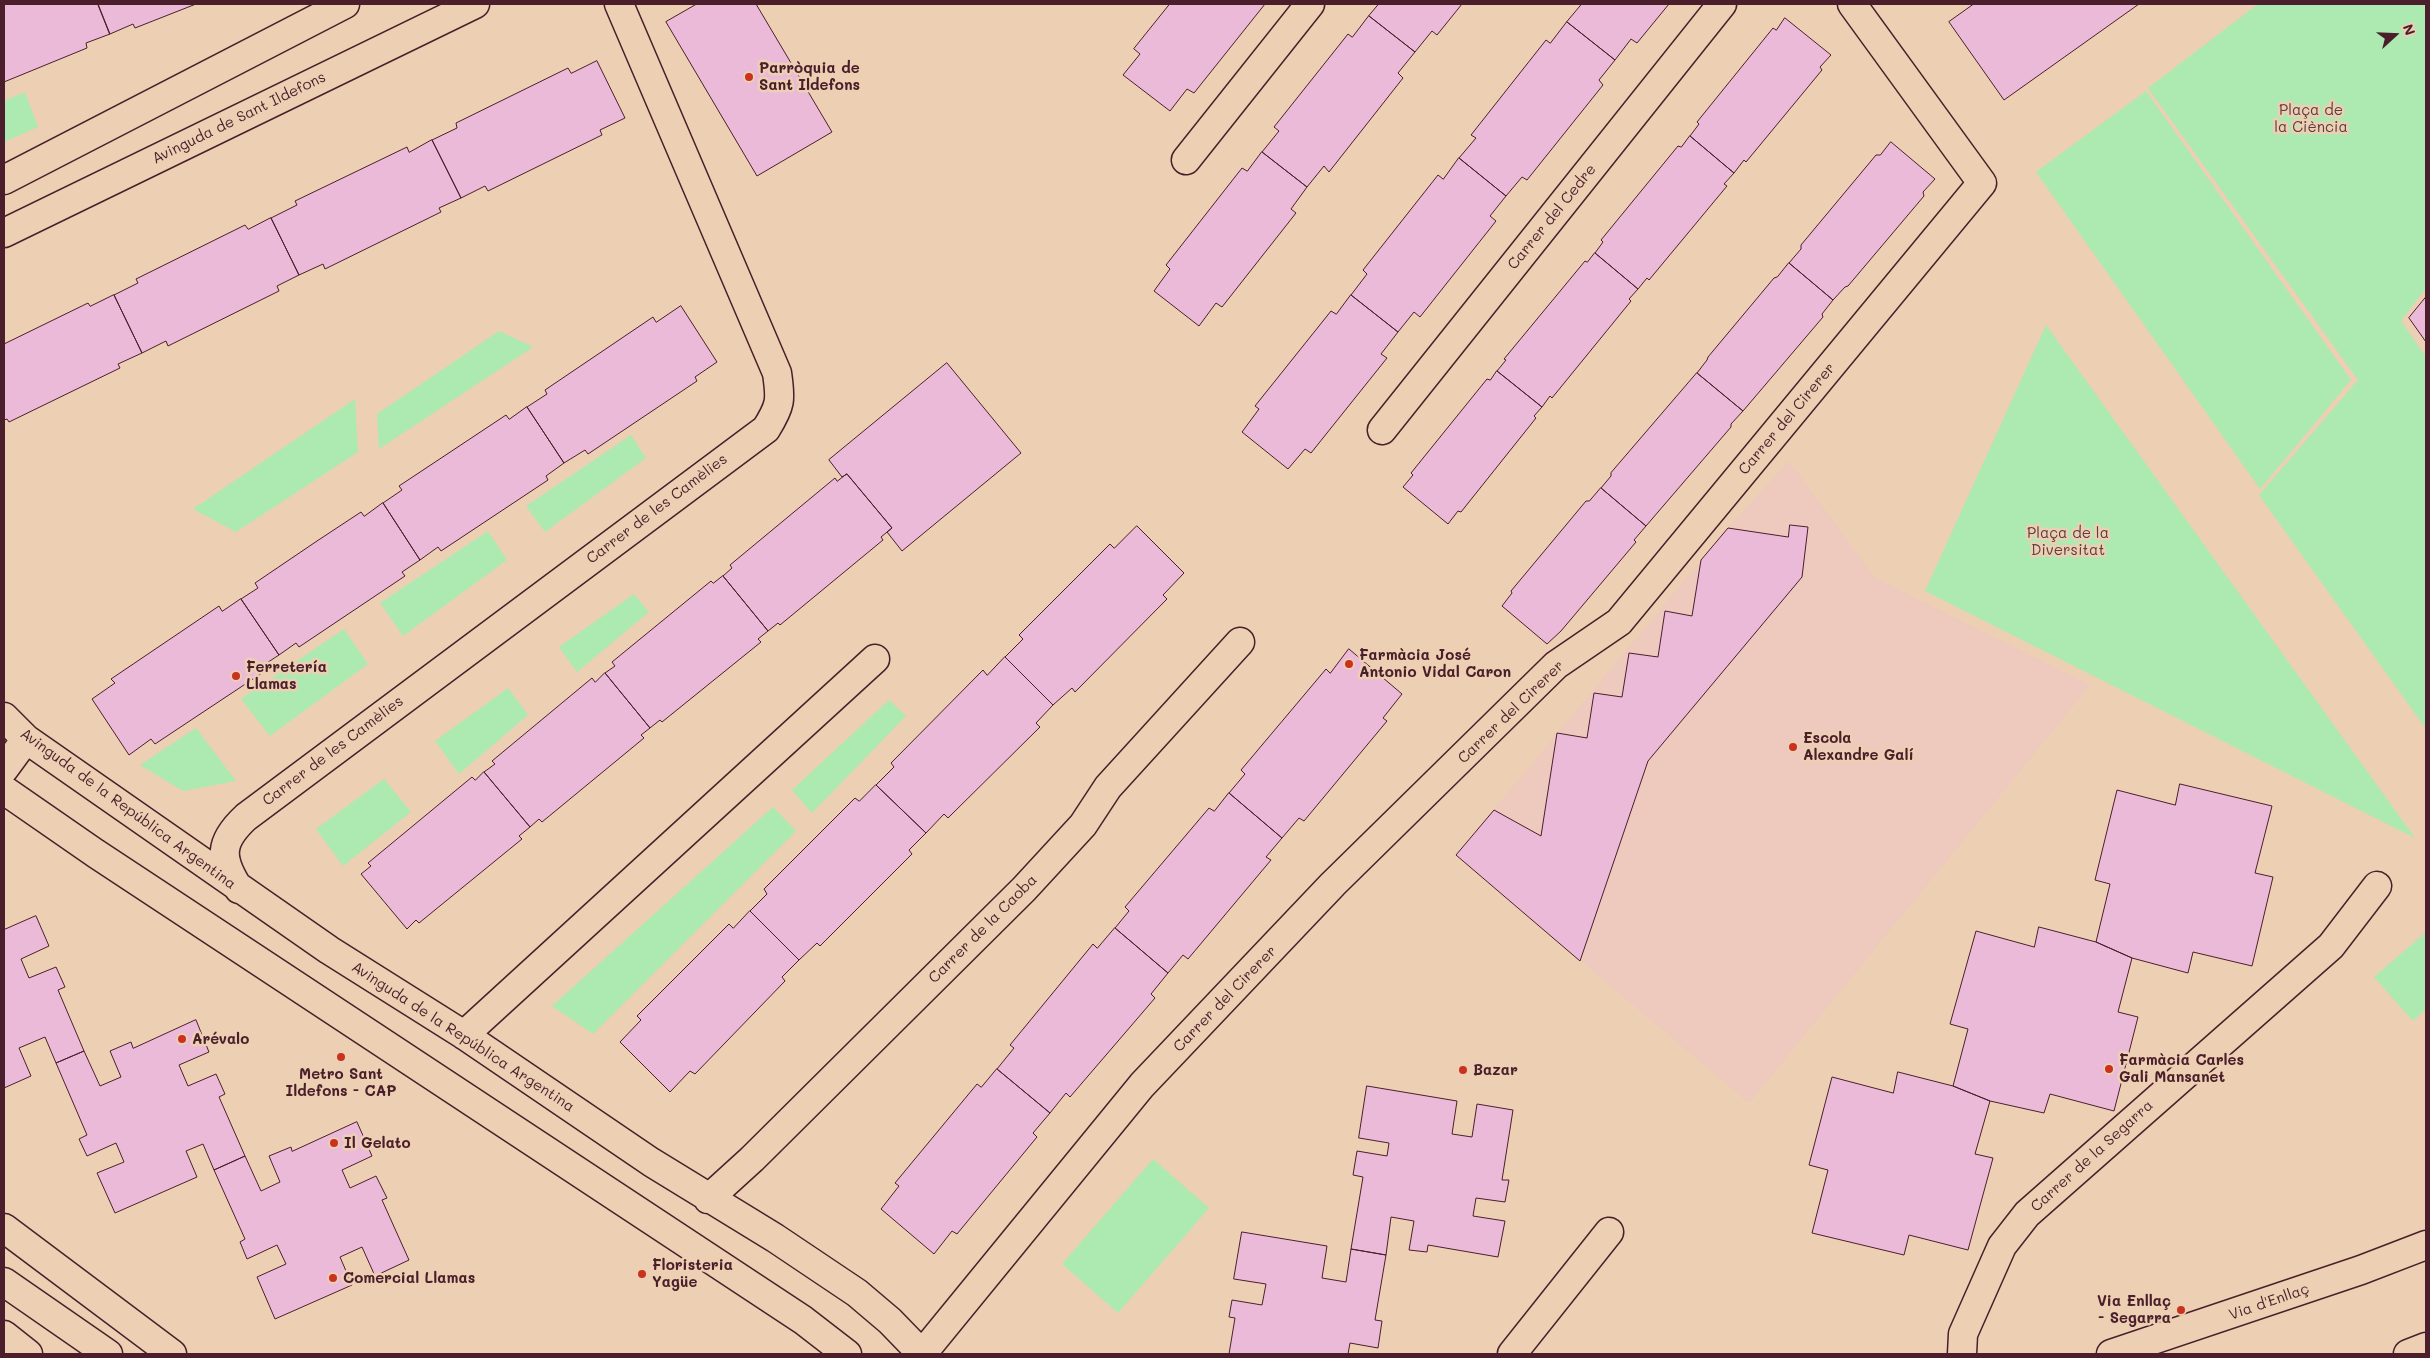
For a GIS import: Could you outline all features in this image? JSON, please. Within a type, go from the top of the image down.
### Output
[{"type":"street","points":[[4,180],[345,4]]},
{"type":"street","name":"Avinguda de Sant Ildefons","points":[[4,233],[475,4]]},
{"type":"street","name":"Carrer de les Camèlies","points":[[239,889],[226,864],[225,843],[246,817],[766,429],[775,414],[780,399],[777,373],[619,4]]},
{"type":"street","points":[[1186,160],[1310,4]]},
{"type":"street","name":"Carrer del Cedre","points":[[1382,430],[1722,4]]},
{"type":"street","name":"Carrer del Cirerer","points":[[922,1354],[1142,1085],[1333,884],[1556,665],[1619,622],[1982,183],[1852,4]]},
{"type":"street","name":"Carrer de la Caoba","points":[[708,1199],[752,1160],[1024,889],[1083,825],[1108,787],[1240,642]]},
{"type":"street","points":[[464,1035],[875,659]]},
{"type":"street","name":"Avinguda de la República Argentina","points":[[4,717],[26,739],[127,810],[163,832],[239,889],[329,950],[464,1035],[708,1199],[775,1238],[857,1293],[890,1321],[922,1354]]},
{"type":"street","points":[[4,769],[26,739]]},
{"type":"street","points":[[4,790],[96,853],[771,1298],[847,1354]]},
{"type":"street","name":"Carrer de la Segarra","points":[[1962,1354],[1963,1334],[2002,1246],[2026,1214],[2331,946],[2377,886]]},
{"type":"street","points":[[4,1228],[172,1354]]},
{"type":"street","points":[[1512,1354],[1609,1232]]},
{"type":"street","name":"Via d'Enllaç","points":[[2111,1354],[2352,1273],[2426,1245]]},
{"type":"street","points":[[4,1282],[108,1354]]},
{"type":"street","points":[[4,1335],[28,1354]]},
{"type":"street","points":[[2408,1354],[2426,1348]]},
{"type":"shaded area","name":"Escola Alexandre Galí","points":[[1789,461],[1875,578],[2090,685],[1749,1103],[1456,855],[1728,528]]},
{"type":"green space","name":"Plaça de la Ciència","points":[[2258,4],[2426,4],[2426,288],[2401,321],[2426,357],[2426,729],[2259,495],[2358,380],[2148,88]]},
{"type":"green space","points":[[2146,91],[2351,380],[2260,489],[2036,172]]},
{"type":"green space","points":[[25,92],[38,127],[4,142],[4,101]]},
{"type":"green space","name":"Plaça de la Diversitat","points":[[2046,325],[2415,838],[1925,591]]},
{"type":"green space","points":[[499,331],[533,347],[379,449],[377,414]]},
{"type":"green space","points":[[355,399],[358,452],[236,532],[193,509]]},
{"type":"green space","points":[[631,435],[646,458],[545,532],[526,506]]},
{"type":"green space","points":[[488,531],[507,560],[403,636],[380,603]]},
{"type":"green space","points":[[634,594],[649,612],[577,672],[559,647]]},
{"type":"green space","points":[[344,629],[368,664],[270,736],[241,699]]},
{"type":"green space","points":[[508,688],[528,715],[459,774],[435,741]]},
{"type":"green space","points":[[889,700],[906,716],[812,813],[792,790]]},
{"type":"green space","points":[[196,728],[236,781],[183,791],[140,765]]},
{"type":"green space","points":[[384,779],[411,812],[343,866],[316,829]]},
{"type":"green space","points":[[773,807],[796,831],[593,1034],[552,1006]]},
{"type":"green space","points":[[2426,932],[2426,1009],[2413,1021],[2374,977]]},
{"type":"green space","points":[[1153,1159],[1209,1208],[1118,1313],[1062,1264]]},
{"type":"building","points":[[4,4],[98,4],[110,34],[86,43],[87,48],[4,82]]},
{"type":"building","points":[[98,4],[196,4],[135,28],[133,24],[110,34]]},
{"type":"building","name":"Parròquia de Sant Ildefons","points":[[697,4],[756,4],[832,132],[757,176],[666,22]]},
{"type":"building","points":[[1170,4],[1265,4],[1194,93],[1187,89],[1170,111],[1123,75],[1140,54],[1134,49]]},
{"type":"building","points":[[1379,4],[1462,4],[1437,35],[1432,31],[1415,52],[1369,16]]},
{"type":"building","points":[[1582,4],[1669,4],[1637,43],[1631,39],[1615,60],[1567,22]]},
{"type":"building","points":[[1974,4],[2139,4],[2004,100],[1949,22]]},
{"type":"building","points":[[1369,16],[1415,52],[1398,73],[1403,78],[1329,172],[1324,166],[1307,187],[1262,152],[1279,131],[1274,127],[1348,34],[1352,37]]},
{"type":"building","points":[[1785,18],[1831,55],[1820,67],[1822,70],[1746,162],[1744,160],[1734,173],[1690,136],[1699,124],[1697,122],[1773,28],[1776,30]]},
{"type":"building","points":[[1567,22],[1615,60],[1599,80],[1603,85],[1527,180],[1522,177],[1506,196],[1459,158],[1476,138],[1471,135],[1546,40],[1550,43]]},
{"type":"building","points":[[597,61],[625,118],[600,130],[602,135],[488,191],[485,186],[461,198],[432,140],[457,128],[456,123],[568,68],[571,73]]},
{"type":"building","points":[[1690,136],[1734,173],[1724,184],[1727,186],[1649,280],[1647,278],[1638,289],[1595,253],[1603,242],[1601,240],[1678,146],[1681,147]]},
{"type":"building","points":[[432,140],[461,198],[439,208],[441,212],[325,269],[323,264],[299,275],[271,218],[297,205],[295,201],[407,147],[409,152]]},
{"type":"building","points":[[1891,142],[1935,179],[1923,192],[1924,196],[1848,286],[1833,300],[1789,263],[1801,249],[1801,245],[1876,155],[1880,155]]},
{"type":"building","points":[[1262,152],[1307,187],[1291,209],[1296,213],[1222,307],[1216,303],[1199,326],[1154,291],[1170,269],[1166,265],[1242,168],[1247,171]]},
{"type":"building","points":[[1459,158],[1506,196],[1490,216],[1496,221],[1420,317],[1414,312],[1398,332],[1351,295],[1367,274],[1363,270],[1438,175],[1443,179]]},
{"type":"building","points":[[271,218],[299,275],[277,286],[279,291],[168,346],[166,341],[142,353],[114,295],[138,283],[136,279],[245,225],[248,229]]},
{"type":"building","points":[[1595,253],[1638,289],[1629,299],[1631,301],[1552,398],[1550,396],[1542,407],[1497,371],[1506,360],[1504,359],[1585,261],[1587,262]]},
{"type":"building","points":[[1789,263],[1833,300],[1822,314],[1823,317],[1743,411],[1697,373],[1708,357],[1774,278]]},
{"type":"building","points":[[114,295],[142,353],[118,364],[120,368],[9,422],[7,419],[4,420],[4,344],[88,303],[90,306]]},
{"type":"building","points":[[1351,295],[1398,332],[1381,354],[1387,358],[1311,453],[1305,449],[1288,469],[1242,432],[1259,409],[1255,406],[1331,311],[1336,314]]},
{"type":"building","points":[[2426,297],[2426,342],[2409,318]]},
{"type":"building","points":[[681,306],[717,362],[695,377],[697,381],[588,454],[585,450],[564,463],[527,407],[547,394],[545,390],[653,317],[656,322]]},
{"type":"building","points":[[947,363],[1021,453],[902,551],[887,532],[892,528],[847,474],[842,477],[829,460]]},
{"type":"building","points":[[1497,371],[1542,407],[1534,416],[1536,418],[1461,512],[1458,511],[1448,524],[1403,487],[1413,475],[1411,473],[1487,379],[1490,380]]},
{"type":"building","points":[[1697,373],[1743,411],[1646,526],[1601,488],[1611,476],[1611,473]]},
{"type":"building","points":[[527,407],[564,463],[546,476],[548,480],[441,551],[438,547],[420,560],[383,503],[402,490],[399,486],[506,415],[509,419]]},
{"type":"building","points":[[847,474],[892,528],[881,537],[883,540],[780,625],[778,623],[768,631],[723,576],[732,568],[730,565],[835,478],[837,481]]},
{"type":"building","points":[[1601,488],[1646,526],[1634,540],[1636,542],[1561,631],[1547,644],[1502,606],[1512,593],[1511,591],[1586,501],[1589,501]]},
{"type":"building","points":[[383,503],[420,560],[402,572],[405,576],[299,647],[296,643],[279,655],[241,599],[258,588],[255,583],[317,541],[361,512],[364,516]]},
{"type":"building","points":[[1790,525],[1808,527],[1802,577],[1648,761],[1580,961],[1456,855],[1494,810],[1541,836],[1557,733],[1587,738],[1594,693],[1622,697],[1629,653],[1658,657],[1665,611],[1692,616],[1701,560],[1728,528],[1788,537]]},
{"type":"building","points":[[1137,526],[1184,573],[1163,595],[1167,599],[1075,692],[1072,688],[1053,705],[1005,657],[1023,639],[1019,635],[1110,544],[1114,548]]},
{"type":"building","points":[[723,576],[768,631],[758,639],[761,642],[662,722],[660,720],[650,728],[605,673],[615,666],[612,662],[711,581],[713,583]]},
{"type":"building","points":[[241,599],[279,655],[259,668],[262,673],[155,744],[151,739],[129,755],[92,699],[115,683],[111,679],[219,606],[222,611]]},
{"type":"building","points":[[1349,649],[1402,694],[1383,718],[1387,721],[1304,821],[1299,818],[1282,838],[1229,793],[1245,774],[1241,770],[1326,669],[1330,673]]},
{"type":"building","points":[[1005,657],[1053,705],[1036,723],[1040,727],[948,818],[944,814],[926,833],[876,785],[894,767],[891,763],[983,670],[987,675]]},
{"type":"building","points":[[605,673],[650,728],[641,735],[644,738],[542,822],[539,819],[530,827],[484,772],[495,764],[492,761],[592,678],[595,682]]},
{"type":"building","points":[[484,772],[530,827],[519,836],[522,839],[419,923],[416,920],[407,929],[361,874],[371,866],[368,863],[472,777],[475,780]]},
{"type":"building","points":[[2180,784],[2272,806],[2255,873],[2273,877],[2252,966],[2193,952],[2188,973],[2132,958],[2096,942],[2110,884],[2095,880],[2117,790],[2175,805]]},
{"type":"building","points":[[876,785],[926,833],[909,850],[912,854],[820,946],[817,943],[799,960],[750,911],[767,894],[764,889],[855,798],[859,801]]},
{"type":"building","points":[[1229,793],[1282,838],[1266,857],[1271,860],[1188,959],[1183,955],[1168,973],[1115,928],[1129,911],[1125,907],[1209,808],[1214,811]]},
{"type":"building","points":[[750,911],[799,960],[782,977],[785,981],[695,1074],[690,1071],[670,1092],[620,1042],[641,1020],[637,1016],[729,924],[733,928]]},
{"type":"building","points":[[36,916],[49,946],[21,959],[29,978],[56,967],[65,987],[58,990],[84,1051],[56,1063],[45,1037],[19,1048],[31,1076],[4,1088],[4,930]]},
{"type":"building","points":[[2039,927],[2096,942],[2132,958],[2118,1012],[2138,1017],[2114,1111],[2050,1094],[2044,1113],[1990,1101],[1953,1086],[1968,1029],[1950,1024],[1976,931],[2034,947]]},
{"type":"building","points":[[1115,928],[1168,973],[1151,994],[1155,998],[1070,1097],[1066,1093],[1050,1113],[997,1069],[1014,1048],[1010,1045],[1093,944],[1097,948]]},
{"type":"building","points":[[196,1020],[209,1052],[179,1065],[188,1086],[216,1074],[225,1094],[219,1097],[245,1156],[214,1170],[203,1144],[186,1151],[197,1177],[115,1213],[97,1173],[124,1162],[116,1143],[87,1156],[79,1139],[87,1135],[56,1063],[84,1051],[100,1086],[121,1077],[110,1051],[131,1042],[133,1048]]},
{"type":"building","points":[[997,1069],[1050,1113],[1033,1133],[1037,1137],[957,1234],[952,1231],[934,1254],[881,1209],[899,1186],[895,1183],[977,1084],[981,1087]]},
{"type":"building","points":[[1898,1072],[1953,1086],[1990,1101],[1975,1154],[1993,1158],[1968,1250],[1909,1235],[1904,1255],[1812,1233],[1828,1170],[1809,1165],[1832,1077],[1893,1093]]},
{"type":"building","points":[[1367,1086],[1457,1101],[1452,1134],[1472,1137],[1477,1104],[1513,1110],[1502,1180],[1509,1180],[1505,1202],[1476,1198],[1473,1216],[1505,1221],[1498,1257],[1428,1245],[1427,1252],[1409,1250],[1414,1221],[1391,1217],[1386,1255],[1351,1249],[1363,1177],[1353,1175],[1357,1151],[1387,1156],[1389,1143],[1359,1138]]},
{"type":"building","points":[[357,1122],[372,1156],[342,1170],[350,1188],[376,1176],[387,1198],[382,1200],[409,1260],[375,1276],[362,1247],[340,1257],[352,1285],[275,1319],[257,1277],[286,1264],[277,1245],[247,1259],[240,1242],[245,1239],[214,1170],[245,1156],[261,1191],[280,1182],[269,1156],[291,1147],[292,1151]]},
{"type":"building","points":[[1242,1232],[1327,1246],[1322,1278],[1346,1282],[1351,1249],[1386,1255],[1375,1320],[1382,1321],[1378,1348],[1350,1343],[1348,1354],[1229,1354],[1235,1318],[1229,1317],[1232,1300],[1262,1305],[1266,1284],[1234,1279]]},
{"type":"place","name":"Parròquia de Sant Ildefons","points":[[749,77]]},
{"type":"place","name":"Farmàcia José Antonio Vidal Caron","points":[[1349,664]]},
{"type":"place","name":"Ferretería Llamas","points":[[236,676]]},
{"type":"place","name":"Escola Alexandre Galí","points":[[1793,747]]},
{"type":"place","name":"Arévalo","points":[[182,1039]]},
{"type":"place","name":"Metro Sant Ildefons - CAP","points":[[341,1057]]},
{"type":"place","name":"Farmàcia Carles Gali Mansanet","points":[[2109,1069]]},
{"type":"place","name":"Bazar","points":[[1463,1070]]},
{"type":"place","name":"Il Gelato","points":[[334,1143]]},
{"type":"place","name":"Floristeria Yagüe","points":[[642,1274]]},
{"type":"place","name":"Comercial Llamas","points":[[333,1278]]},
{"type":"place","name":"Via Enllaç - Segarra","points":[[2181,1310]]}]
